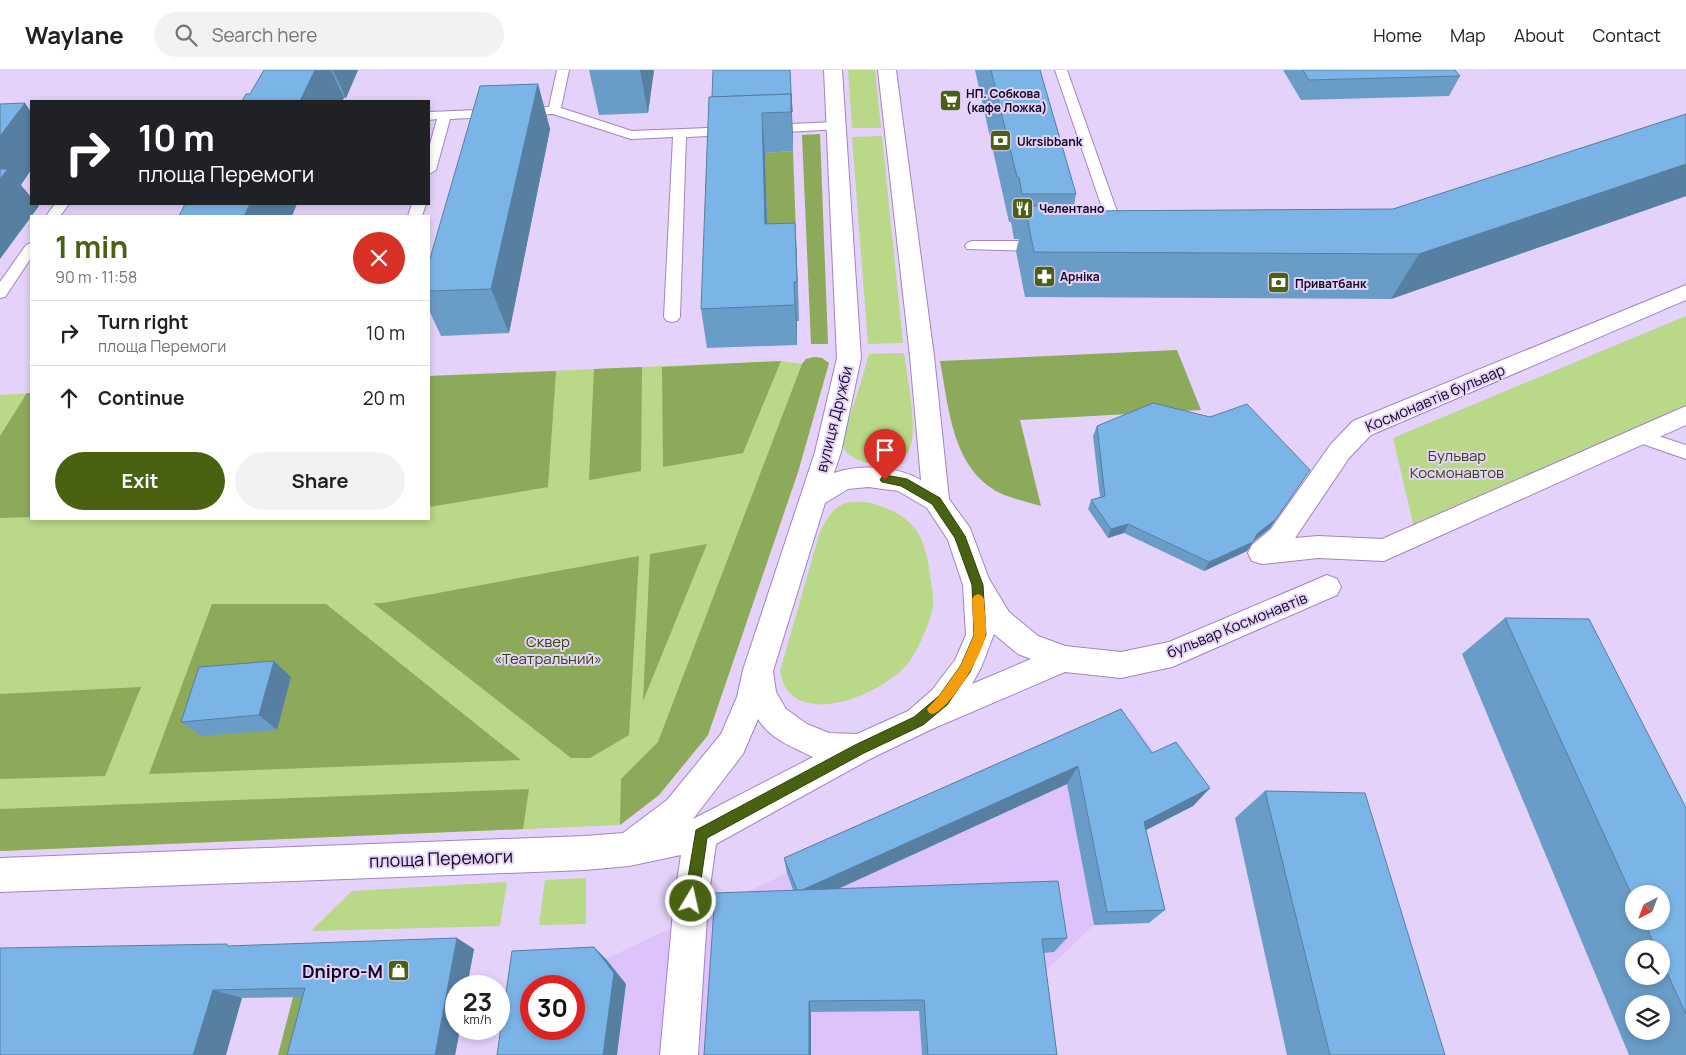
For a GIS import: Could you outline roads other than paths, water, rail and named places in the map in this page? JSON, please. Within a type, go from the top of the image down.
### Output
[{"type":"street","name":"вулиця Дружби","points":[[629,849],[679,811],[732,744],[752,697],[758,670],[828,452],[849,358],[833,70]]},
{"type":"street","points":[[887,70],[922,356],[936,501]]},
{"type":"street","name":"Космонавтів бульвар","points":[[1686,292],[1362,428],[1340,451],[1281,537],[1262,553],[1318,547],[1384,550],[1686,415]]},
{"type":"street","points":[[814,497],[843,480],[868,476],[903,482],[936,501],[960,536],[978,585],[999,620],[1028,644],[1064,659]]},
{"type":"street","points":[[919,721],[943,700],[966,668],[980,635],[978,585]]},
{"type":"street","name":"бульвар Космонавтів","points":[[919,721],[1064,659],[1121,665],[1172,654],[1327,588]]},
{"type":"street","points":[[758,670],[761,695],[775,719],[796,734],[828,748],[859,749]]},
{"type":"street","name":"площа Перемоги","points":[[0,876],[585,853],[629,849],[701,834],[859,749],[919,721]]},
{"type":"street","points":[[678,1055],[691,901],[701,834]]},
{"type":"lane","points":[[554,110],[563,70]]},
{"type":"lane","points":[[1061,70],[1122,245],[1113,245]]},
{"type":"lane","points":[[430,116],[554,110],[631,135],[836,126]]},
{"type":"lane","points":[[430,167],[445,115]]},
{"type":"lane","points":[[672,318],[680,133]]},
{"type":"lane","points":[[972,246],[1057,246]]},
{"type":"lane","points":[[0,293],[30,249]]},
{"type":"lane","points":[[1640,436],[1686,452]]},
{"type":"place","name":"НП. Собкова (кафе Ложка)","points":[[950,100]]},
{"type":"place","name":"Ukrsibbank","points":[[1001,141]]},
{"type":"place","name":"Челентано","points":[[1023,208]]},
{"type":"place","name":"Арніка","points":[[1044,276]]},
{"type":"place","name":"Приватбанк","points":[[1279,283]]},
{"type":"place","name":"Dnipro-M","points":[[399,971]]},
{"type":"park label","name":"Бульвар Космонавтов","points":[[1457,464]]},
{"type":"park label","name":"Сквер «Театральний»","points":[[548,650]]}]
